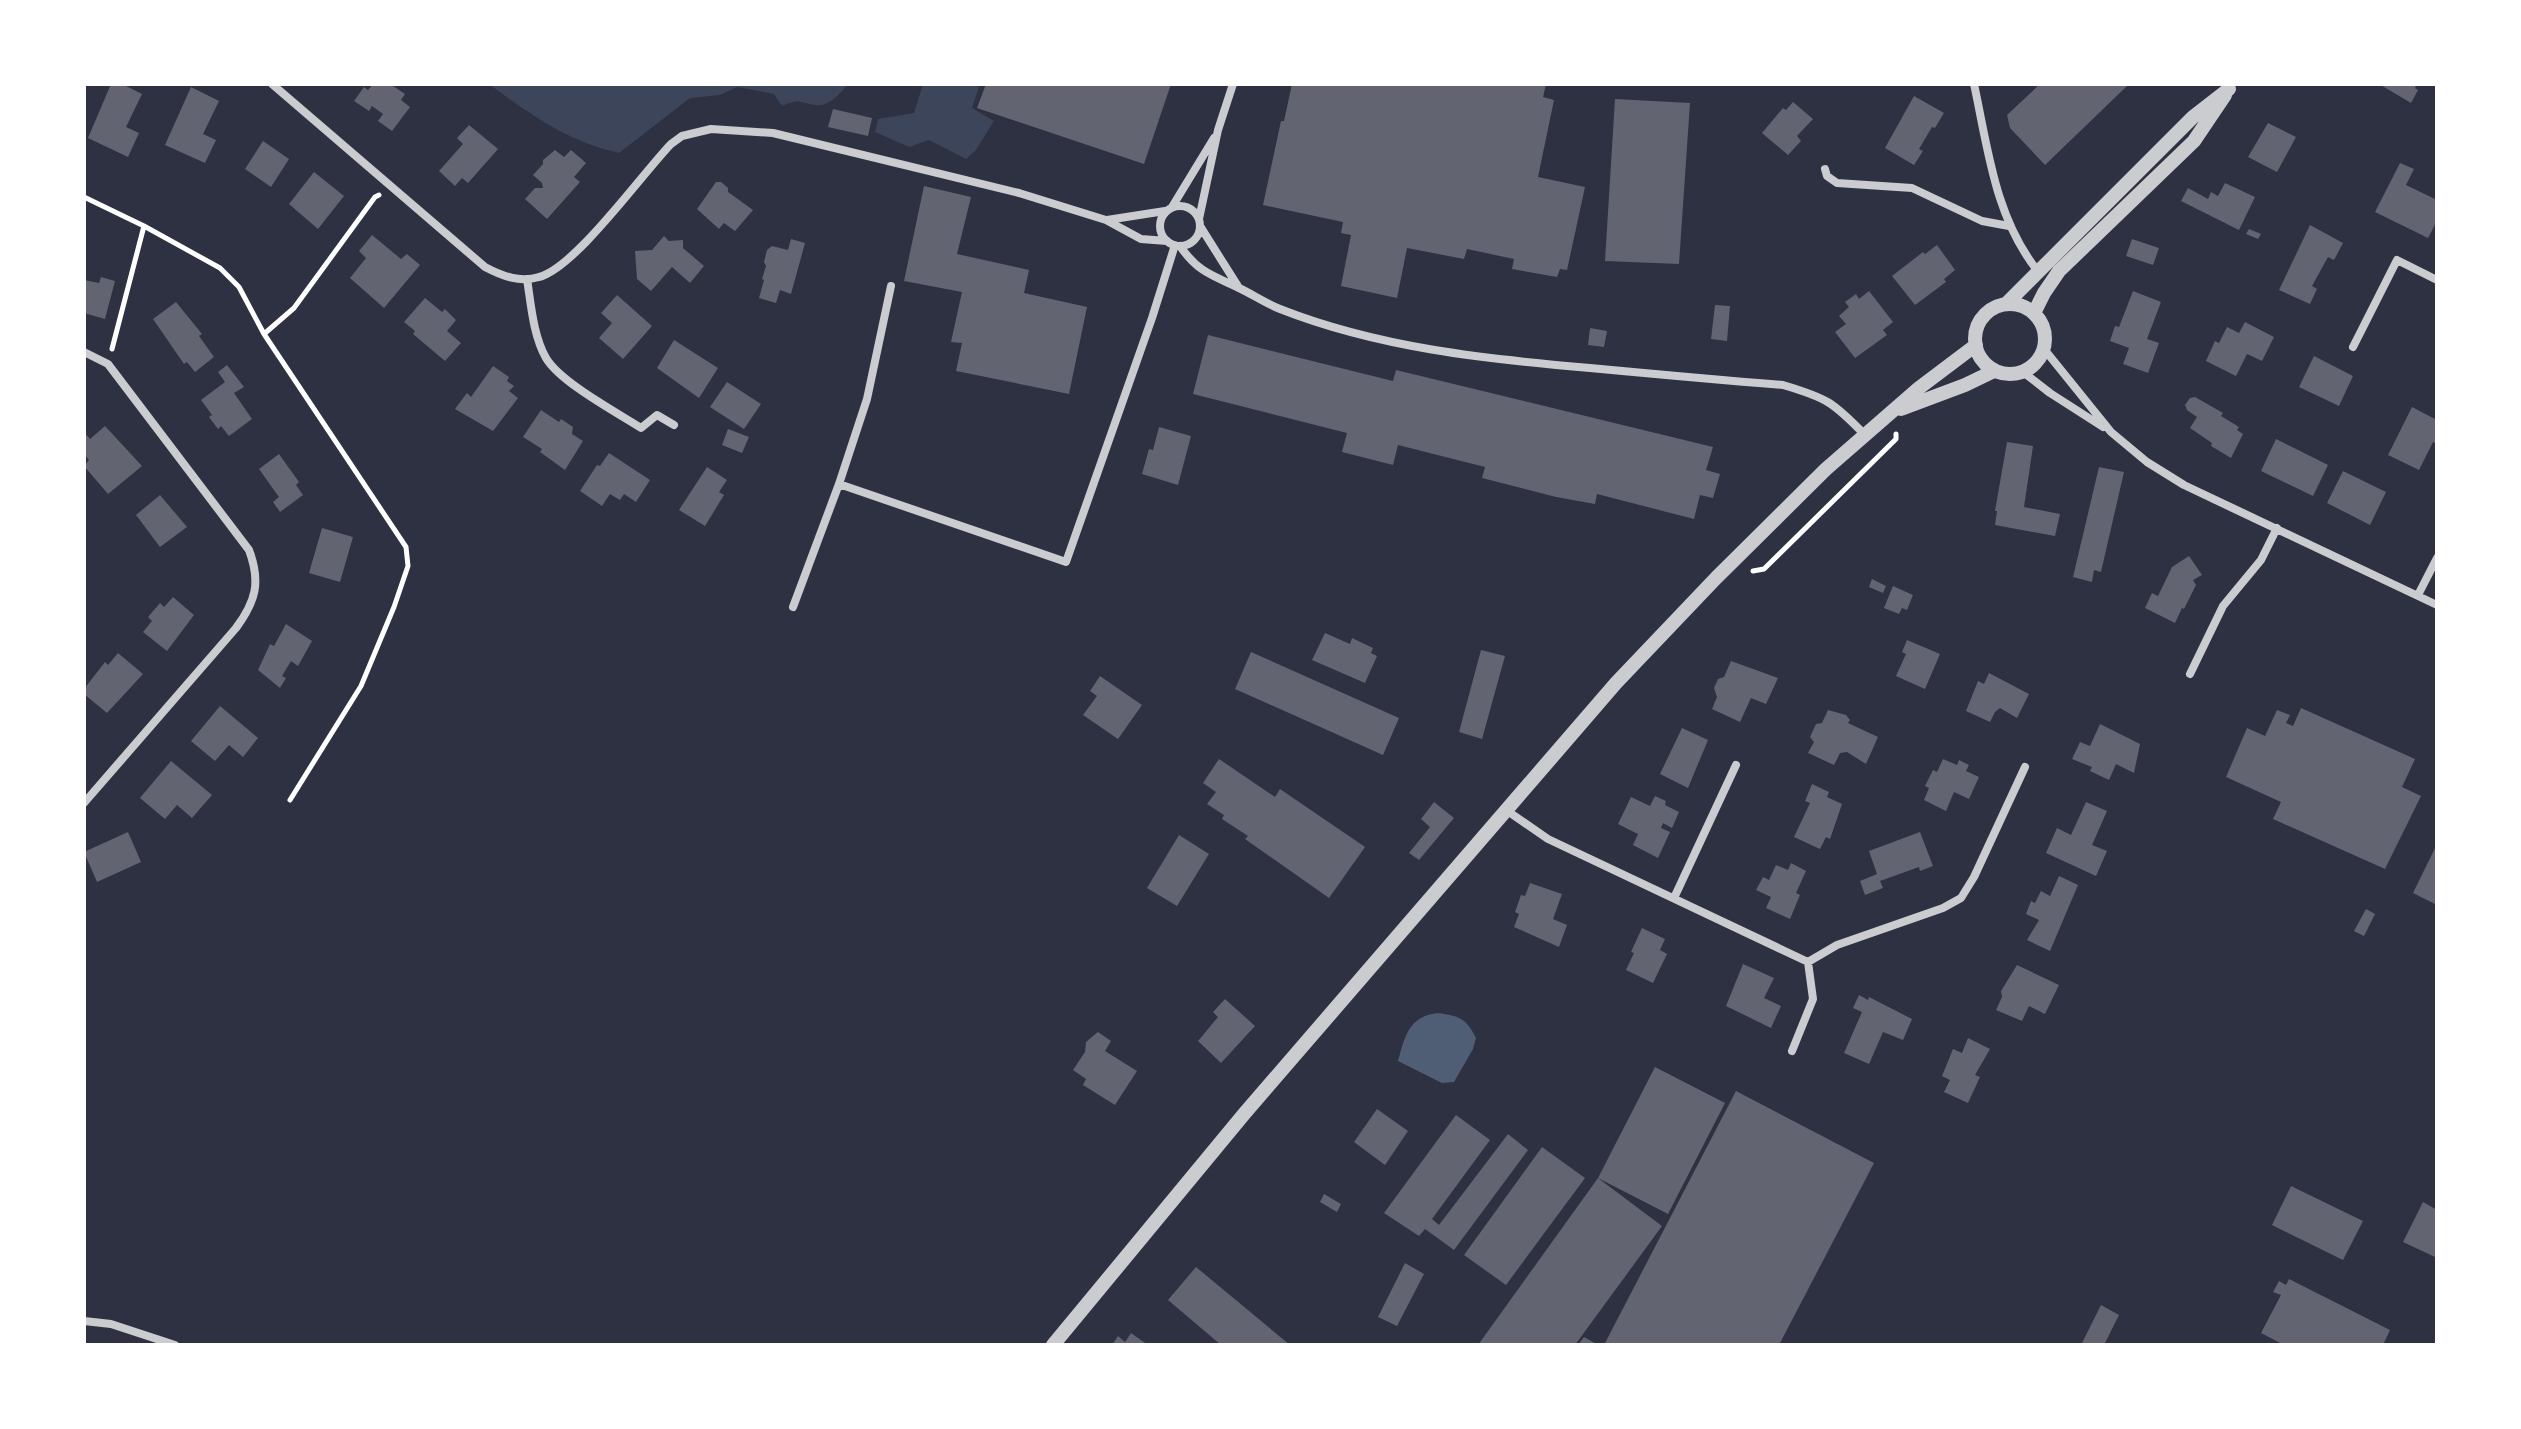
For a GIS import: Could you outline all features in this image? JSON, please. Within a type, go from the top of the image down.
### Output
[{"type":"street","points":[[272,84],[485,267],[506,276],[527,279],[545,275],[574,253],[671,144],[682,136],[711,129],[755,131],[795,138],[958,176],[1106,220],[1141,239],[1174,244],[1193,240],[1218,130],[1233,84]]},
{"type":"street","points":[[1974,84],[1999,200],[2017,242],[2037,270]]},
{"type":"street","points":[[2006,304],[2193,117],[2231,87]]},
{"type":"street","points":[[2034,313],[2059,271],[2194,141],[2231,87]]},
{"type":"street","points":[[1218,130],[1169,209],[1162,215],[1160,228],[1199,269],[1215,279],[1315,321],[1434,350],[1540,364],[1783,385],[1817,395],[1836,405],[1865,435]]},
{"type":"street","points":[[1825,169],[1827,176],[1837,183],[1912,188],[1982,221],[2009,226]]},
{"type":"street","points":[[1106,220],[1189,208],[1240,288]]},
{"type":"street","points":[[839,484],[1066,562],[1152,318],[1174,244]]},
{"type":"street","points":[[2353,347],[2397,260],[2437,280]]},
{"type":"street","points":[[527,279],[537,333],[546,358],[552,365],[573,383],[641,428],[657,415],[674,425]]},
{"type":"street","points":[[793,607],[867,399],[891,286]]},
{"type":"street","points":[[2006,304],[2022,306],[2034,313],[2044,329],[2046,341],[2039,360],[2023,372],[2003,374],[1994,371],[1979,355],[1976,345],[1981,320],[1993,308],[2006,304]]},
{"type":"street","points":[[1053,1345],[1244,1114],[1616,683],[1797,497],[1865,435],[1976,345]]},
{"type":"street","points":[[2044,349],[2111,432]]},
{"type":"street","points":[[84,352],[108,364],[249,550],[256,569],[251,604],[236,628],[84,803]]},
{"type":"street","points":[[1893,412],[1994,371]]},
{"type":"street","points":[[2023,372],[2111,432],[2147,462],[2184,485],[2437,605]]},
{"type":"street","points":[[2190,674],[2223,606],[2261,560],[2277,528]]},
{"type":"street","points":[[2418,595],[2437,558]]},
{"type":"street","points":[[1674,898],[1736,765]]},
{"type":"street","points":[[1808,962],[1837,945],[1943,908],[1961,898],[1974,877],[2025,767]]},
{"type":"street","points":[[1505,810],[1548,839],[1808,962]]},
{"type":"street","points":[[1792,1051],[1813,999],[1808,962]]},
{"type":"street","points":[[84,1321],[111,1324],[175,1345]]},
{"type":"path","points":[[264,334],[294,308],[375,197],[393,190]]},
{"type":"path","points":[[84,197],[220,268],[239,287],[264,334],[406,547],[408,566],[361,686],[290,800]]},
{"type":"path","points":[[108,364],[144,226]]},
{"type":"path","points":[[1716,578],[1764,569],[1896,439],[1893,412]]},
{"type":"shaded area","points":[[489,84],[848,84],[834,99],[820,105],[796,102],[782,106],[774,94],[737,87],[720,95],[690,98],[619,153],[566,134]]},
{"type":"shaded area","points":[[923,84],[980,84],[972,108],[994,121],[976,150],[966,159],[929,140],[909,147],[875,132],[878,119],[914,113]]},
{"type":"shaded area","points":[[1438,1013],[1461,1019],[1476,1038],[1454,1082],[1442,1083],[1398,1061],[1414,1023]]},
{"type":"building","points":[[111,84],[122,84],[142,94],[126,127],[139,133],[128,157],[88,138]]},
{"type":"building","points":[[373,84],[390,84],[405,94],[401,100],[410,107],[392,131],[378,121],[383,114],[372,106],[369,111],[354,101],[364,87],[368,90]]},
{"type":"building","points":[[986,84],[1171,84],[1144,164],[977,108]]},
{"type":"building","points":[[1292,84],[1546,84],[1543,97],[1554,100],[1538,177],[1585,187],[1567,270],[1560,269],[1557,277],[1512,269],[1514,259],[1467,249],[1464,259],[1407,248],[1397,298],[1341,286],[1351,235],[1341,233],[1343,222],[1263,205]]},
{"type":"building","points":[[2040,84],[2127,86],[2045,165],[2010,128],[2007,115]]},
{"type":"building","points":[[2379,84],[2417,84],[2415,88],[2418,90],[2411,103]]},
{"type":"building","points":[[191,87],[219,101],[203,134],[216,140],[205,163],[165,145]]},
{"type":"building","points":[[1914,96],[1944,113],[1919,149],[1923,151],[1914,165],[1885,148]]},
{"type":"building","points":[[1615,99],[1690,103],[1679,264],[1605,261]]},
{"type":"building","points":[[1793,102],[1813,119],[1797,136],[1801,141],[1788,155],[1762,133],[1783,108],[1786,110]]},
{"type":"building","points":[[833,109],[872,118],[868,136],[828,127]]},
{"type":"building","points":[[2268,123],[2296,137],[2277,172],[2248,157]]},
{"type":"building","points":[[469,125],[498,149],[468,183],[462,178],[455,186],[439,171],[463,144],[457,138]]},
{"type":"building","points":[[263,141],[289,159],[271,187],[245,169]]},
{"type":"building","points":[[555,150],[564,157],[571,150],[586,163],[574,177],[580,182],[547,219],[525,199],[535,188],[543,188],[533,175],[543,160]]},
{"type":"building","points":[[2400,163],[2414,169],[2406,185],[2437,200],[2437,221],[2428,238],[2375,212]]},
{"type":"building","points":[[314,172],[344,196],[318,229],[289,204]]},
{"type":"building","points":[[716,182],[721,182],[728,192],[753,210],[735,231],[724,223],[719,229],[697,209]]},
{"type":"building","points":[[2225,183],[2255,197],[2239,230],[2181,201],[2188,188],[2208,199],[2211,192],[2218,196]]},
{"type":"building","points":[[924,186],[971,197],[957,254],[1029,270],[1024,293],[1087,307],[1069,394],[956,371],[962,343],[951,342],[962,292],[904,281]]},
{"type":"building","points":[[2310,225],[2343,243],[2334,260],[2328,257],[2312,286],[2317,289],[2310,304],[2279,290]]},
{"type":"building","points":[[2249,229],[2261,234],[2258,239],[2246,234]]},
{"type":"building","points":[[372,235],[401,259],[407,254],[420,265],[384,308],[350,278],[366,258],[359,251]]},
{"type":"building","points":[[664,236],[669,241],[683,240],[683,248],[704,266],[690,283],[672,267],[651,291],[637,279],[635,251],[652,250]]},
{"type":"building","points":[[791,239],[805,243],[791,294],[780,290],[776,303],[759,298],[767,250],[772,246],[788,250]]},
{"type":"building","points":[[2132,239],[2159,248],[2153,265],[2126,256]]},
{"type":"building","points":[[1937,245],[1955,270],[1944,279],[1946,282],[1915,305],[1892,276]]},
{"type":"building","points":[[101,277],[115,281],[105,319],[84,313],[84,280],[99,283]]},
{"type":"building","points":[[1869,291],[1893,322],[1883,330],[1887,335],[1855,358],[1835,332],[1846,324],[1839,316],[1849,307],[1845,302],[1856,294],[1859,299]]},
{"type":"building","points":[[2133,291],[2161,302],[2147,339],[2159,343],[2148,373],[2123,364],[2129,348],[2110,341]]},
{"type":"building","points":[[617,295],[652,326],[623,359],[599,338],[612,323],[601,313]]},
{"type":"building","points":[[425,298],[442,312],[445,309],[456,320],[447,331],[461,343],[445,361],[413,334],[415,331],[404,322]]},
{"type":"building","points":[[176,302],[202,334],[199,336],[214,357],[195,372],[187,362],[184,364],[153,319]]},
{"type":"building","points":[[1715,305],[1730,306],[1727,341],[1711,339]]},
{"type":"building","points":[[2245,322],[2274,337],[2262,361],[2247,354],[2236,376],[2206,361],[2215,341],[2219,343],[2227,327],[2239,333]]},
{"type":"building","points":[[1590,328],[1607,331],[1604,347],[1588,345]]},
{"type":"building","points":[[1208,335],[1393,381],[1396,370],[1713,447],[1706,470],[1720,474],[1713,498],[1700,495],[1694,519],[1597,494],[1595,504],[1556,497],[1482,478],[1485,467],[1398,445],[1393,465],[1342,452],[1347,433],[1193,394]]},
{"type":"building","points":[[674,340],[718,368],[699,398],[657,368]]},
{"type":"building","points":[[2314,356],[2353,376],[2339,406],[2299,387]]},
{"type":"building","points":[[227,365],[244,387],[234,393],[252,419],[229,436],[221,426],[218,429],[201,400],[225,382],[218,372]]},
{"type":"building","points":[[493,366],[509,377],[507,381],[514,386],[509,391],[518,398],[493,431],[455,409],[467,393],[471,397]]},
{"type":"building","points":[[727,382],[761,404],[744,429],[710,407]]},
{"type":"building","points":[[2195,397],[2223,413],[2221,416],[2239,427],[2237,430],[2243,434],[2231,458],[2190,428],[2197,417],[2185,405]]},
{"type":"building","points":[[2412,407],[2437,420],[2437,444],[2433,442],[2419,470],[2388,455]]},
{"type":"building","points":[[541,410],[573,427],[572,434],[583,441],[565,470],[523,437]]},
{"type":"building","points":[[105,426],[142,466],[108,494],[84,466],[89,460],[84,454],[84,432],[90,439]]},
{"type":"building","points":[[1159,427],[1191,436],[1178,485],[1142,474]]},
{"type":"building","points":[[728,429],[749,437],[742,453],[722,445]]},
{"type":"building","points":[[2276,439],[2328,465],[2313,496],[2261,471]]},
{"type":"building","points":[[2007,442],[2033,446],[2024,507],[2060,514],[2055,536],[1995,525]]},
{"type":"building","points":[[609,453],[650,480],[636,502],[624,494],[620,500],[610,494],[602,506],[580,491]]},
{"type":"building","points":[[279,454],[299,482],[296,485],[303,495],[280,512],[273,502],[279,497],[259,469]]},
{"type":"building","points":[[707,467],[727,480],[719,492],[724,495],[705,526],[679,510]]},
{"type":"building","points":[[2099,467],[2124,472],[2101,572],[2094,570],[2092,582],[2073,577]]},
{"type":"building","points":[[2343,471],[2386,492],[2370,525],[2327,503]]},
{"type":"building","points":[[160,495],[187,527],[160,547],[136,515]]},
{"type":"building","points":[[322,528],[353,537],[340,582],[309,573]]},
{"type":"building","points":[[2189,556],[2202,575],[2193,580],[2196,585],[2175,623],[2145,608],[2152,593],[2158,596],[2172,567]]},
{"type":"building","points":[[1872,579],[1886,586],[1883,593],[1869,587]]},
{"type":"building","points":[[1893,586],[1913,595],[1907,610],[1902,608],[1899,614],[1884,608]]},
{"type":"building","points":[[173,597],[194,615],[167,651],[143,632],[152,621],[148,617],[160,603],[164,607]]},
{"type":"building","points":[[286,624],[312,641],[298,666],[291,661],[282,676],[286,678],[280,688],[258,670],[270,644],[274,646]]},
{"type":"building","points":[[1325,633],[1350,644],[1352,638],[1373,648],[1371,653],[1377,656],[1365,683],[1312,660]]},
{"type":"building","points":[[1907,640],[1940,654],[1925,689],[1896,676],[1906,654],[1902,652]]},
{"type":"building","points":[[1481,650],[1505,656],[1482,739],[1459,732]]},
{"type":"building","points":[[1251,652],[1399,718],[1383,755],[1235,689]]},
{"type":"building","points":[[118,653],[143,674],[107,713],[84,694],[84,689],[105,662],[108,665]]},
{"type":"building","points":[[1731,661],[1778,678],[1766,704],[1751,698],[1740,722],[1712,709],[1717,697],[1714,688],[1718,679],[1724,677]]},
{"type":"building","points":[[1989,673],[2029,694],[2017,718],[2000,708],[1990,722],[1966,711],[1978,681],[1984,684]]},
{"type":"building","points":[[1100,676],[1142,705],[1118,739],[1083,715],[1097,696],[1090,691]]},
{"type":"building","points":[[220,706],[258,738],[243,757],[229,745],[215,761],[191,741]]},
{"type":"building","points":[[2301,708],[2415,759],[2402,787],[2421,796],[2385,869],[2273,819],[2281,802],[2226,777],[2247,728],[2265,736],[2277,710],[2290,715],[2286,723],[2293,726]]},
{"type":"building","points":[[1828,710],[1846,715],[1850,720],[1848,723],[1878,737],[1866,764],[1847,752],[1840,753],[1834,765],[1808,753],[1814,742],[1810,737],[1816,724],[1822,723]]},
{"type":"building","points":[[2100,724],[2140,744],[2134,773],[2116,764],[2109,780],[2090,771],[2092,767],[2072,759],[2080,742],[2090,746]]},
{"type":"building","points":[[1682,728],[1708,740],[1688,788],[1660,774]]},
{"type":"building","points":[[1219,759],[1275,797],[1280,789],[1365,847],[1329,898],[1245,839],[1248,836],[1222,819],[1224,815],[1207,804],[1216,792],[1203,783]]},
{"type":"building","points":[[1943,759],[1957,765],[1959,760],[1969,765],[1966,771],[1979,777],[1969,799],[1954,792],[1946,811],[1924,800],[1929,788],[1925,786]]},
{"type":"building","points":[[171,761],[212,795],[192,818],[177,805],[165,819],[140,798]]},
{"type":"building","points":[[1812,784],[1829,792],[1827,797],[1842,804],[1830,839],[1826,837],[1820,849],[1794,837],[1810,803],[1805,801]]},
{"type":"building","points":[[1655,796],[1679,812],[1672,828],[1663,823],[1661,828],[1670,832],[1658,858],[1633,845],[1638,834],[1618,824],[1631,797],[1650,806]]},
{"type":"building","points":[[1434,802],[1454,818],[1419,860],[1409,853],[1430,827],[1421,819]]},
{"type":"building","points":[[2086,802],[2107,811],[2092,845],[2107,851],[2096,876],[2046,853],[2057,828],[2071,835]]},
{"type":"building","points":[[128,832],[141,862],[97,882],[84,852]]},
{"type":"building","points":[[1920,832],[1933,866],[1920,871],[1919,867],[1880,881],[1883,888],[1865,895],[1860,881],[1877,874],[1869,851]]},
{"type":"building","points":[[1179,835],[1209,854],[1177,906],[1147,888]]},
{"type":"building","points":[[2437,844],[2437,905],[2413,893]]},
{"type":"building","points":[[1791,863],[1806,871],[1796,893],[1800,895],[1790,919],[1766,908],[1771,897],[1756,890],[1763,877],[1769,880],[1776,865],[1788,870]]},
{"type":"building","points":[[2059,876],[2078,885],[2050,951],[2027,940],[2039,920],[2026,914],[2031,901],[2035,903],[2041,891],[2050,896]]},
{"type":"building","points":[[1530,883],[1562,894],[1553,919],[1567,925],[1559,947],[1514,927],[1521,895],[1525,896]]},
{"type":"building","points":[[2366,909],[2375,914],[2364,936],[2354,931]]},
{"type":"building","points":[[1642,928],[1665,939],[1660,950],[1667,954],[1653,983],[1626,970]]},
{"type":"building","points":[[1743,964],[1774,978],[1764,998],[1781,1006],[1771,1028],[1726,1006]]},
{"type":"building","points":[[2017,965],[2059,985],[2045,1014],[2029,1006],[2022,1021],[1996,1010],[2002,997],[2001,991]]},
{"type":"building","points":[[1859,995],[1912,1019],[1903,1040],[1883,1032],[1869,1064],[1844,1053],[1862,1012],[1853,1008]]},
{"type":"building","points":[[1225,999],[1255,1026],[1221,1063],[1198,1041],[1218,1017],[1213,1012]]},
{"type":"building","points":[[1098,1032],[1111,1041],[1105,1051],[1137,1071],[1115,1105],[1083,1085],[1086,1079],[1073,1070],[1085,1052],[1086,1042]]},
{"type":"building","points":[[1968,1038],[1990,1049],[1975,1075],[1980,1077],[1968,1103],[1944,1092],[1950,1080],[1942,1076],[1953,1049],[1962,1053]]},
{"type":"building","points":[[1655,1067],[1725,1103],[1668,1214],[1598,1178]]},
{"type":"building","points":[[1736,1091],[1874,1163],[1779,1345],[1604,1345]]},
{"type":"building","points":[[1377,1109],[1408,1131],[1385,1165],[1354,1142]]},
{"type":"building","points":[[1456,1115],[1490,1140],[1432,1219],[1439,1225],[1508,1134],[1528,1150],[1454,1250],[1425,1229],[1419,1236],[1384,1213]]},
{"type":"building","points":[[1542,1147],[1585,1178],[1506,1285],[1464,1255]]},
{"type":"building","points":[[1598,1178],[1662,1226],[1575,1345],[1478,1345]]},
{"type":"building","points":[[2291,1186],[2363,1221],[2343,1260],[2272,1225]]},
{"type":"building","points":[[1324,1194],[1341,1204],[1337,1212],[1320,1202]]},
{"type":"building","points":[[2423,1202],[2437,1210],[2435,1257],[2403,1242]]},
{"type":"building","points":[[1405,1263],[1424,1274],[1397,1326],[1378,1317]]},
{"type":"building","points":[[1196,1267],[1290,1345],[1221,1345],[1168,1300]]},
{"type":"building","points":[[2289,1279],[2390,1330],[2383,1345],[2284,1345],[2261,1333],[2281,1295],[2273,1292],[2279,1281],[2286,1285]]},
{"type":"building","points":[[2101,1305],[2119,1315],[2104,1345],[2081,1345]]},
{"type":"building","points":[[1131,1333],[1148,1345],[1112,1345],[1118,1336],[1125,1342]]},
{"type":"building","points":[[1584,1337],[1598,1345],[1578,1345]]}]
